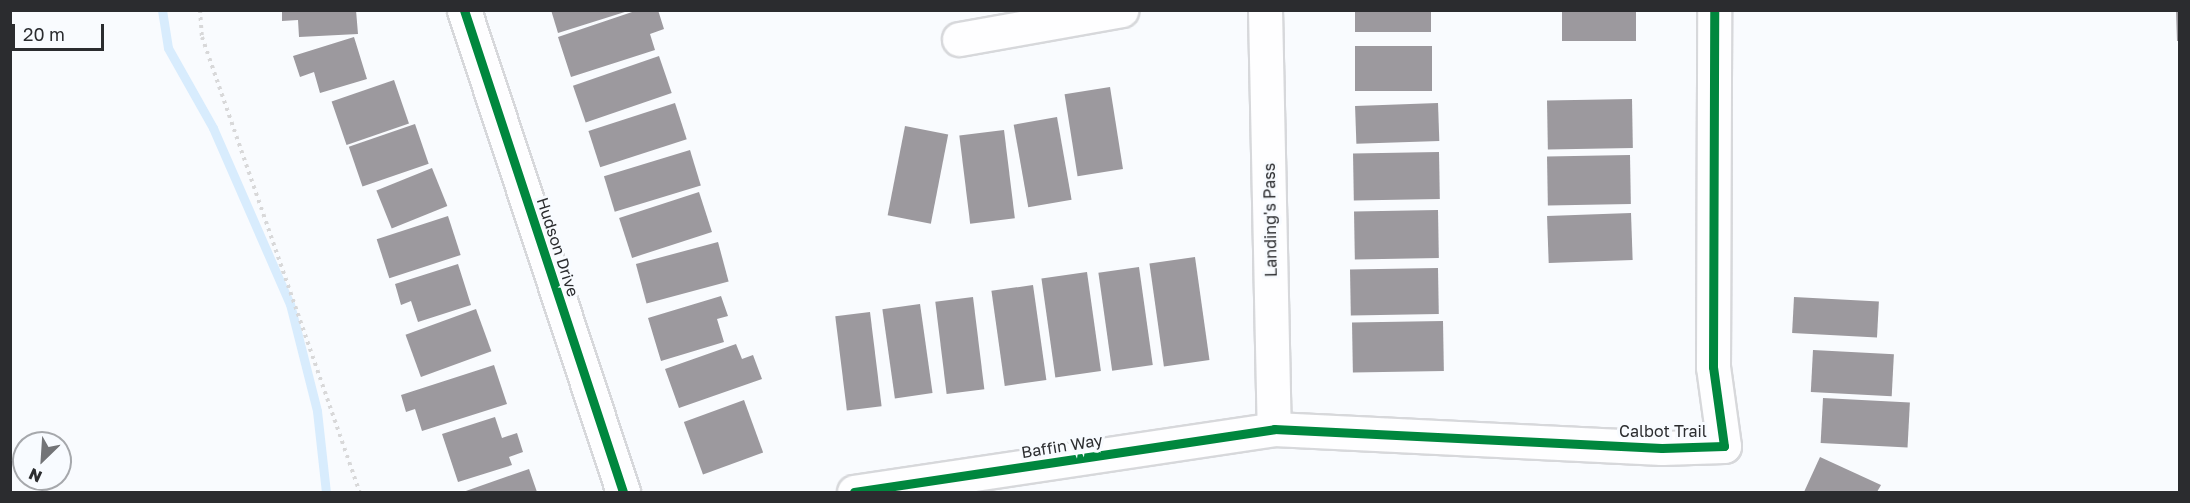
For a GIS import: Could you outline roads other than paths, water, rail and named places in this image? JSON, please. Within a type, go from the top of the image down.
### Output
[{"type":"street","name":"Hudson Drive","points":[[464,10],[623,492]]},
{"type":"street","points":[[959,39],[1121,10]]},
{"type":"street","name":"Landing's Pass","points":[[1265,10],[1274,429]]},
{"type":"street","name":"Calbot Trail","points":[[1274,429],[1662,448],[1724,446],[1713,367],[1714,10]]},
{"type":"street","name":"Baffin Way","points":[[854,492],[1274,429]]},
{"type":"waterway","points":[[162,10],[168,48],[213,128],[290,304],[317,411],[326,492]]}]
